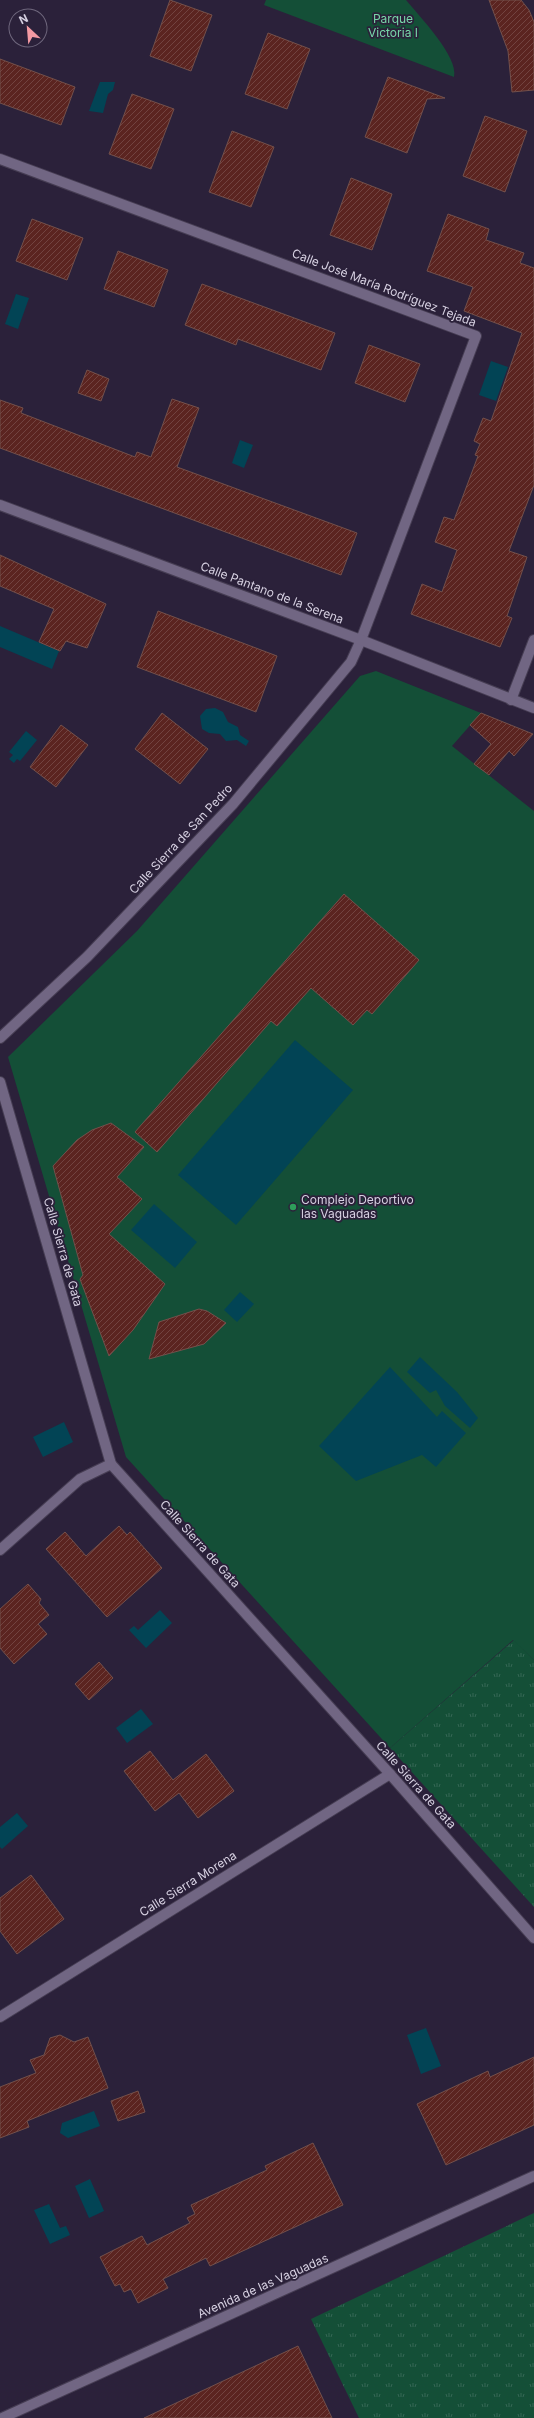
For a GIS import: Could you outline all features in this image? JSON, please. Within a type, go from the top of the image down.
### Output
[{"type":"street","name":"Calle José María Rodríguez Tejada","points":[[0,159],[476,336],[361,640]]},
{"type":"street","name":"Calle Pantano de la Serena","points":[[0,505],[361,640],[534,708]]},
{"type":"street","name":"Calle Sierra de San Pedro","points":[[0,1038],[87,958],[233,804],[351,662],[361,640]]},
{"type":"street","points":[[511,700],[534,640]]},
{"type":"street","name":"Calle Sierra de Gata","points":[[0,1082],[111,1464],[390,1774],[534,1938]]},
{"type":"street","points":[[0,1550],[80,1479],[111,1464]]},
{"type":"street","name":"Calle Sierra Morena","points":[[0,2017],[390,1774]]},
{"type":"street","name":"Avenida de las Vaguadas","points":[[2,2418],[534,2176]]},
{"type":"green space","name":"Parque Victoria I","points":[[266,0],[406,0],[437,37],[444,48],[454,69],[454,77],[264,5]]},
{"type":"green space","name":"Complejo Deportivo las Vaguadas","points":[[376,671],[481,713],[452,746],[534,811],[534,1660],[513,1640],[390,1748],[126,1457],[8,1057],[137,931],[360,676]]},
{"type":"green space","points":[[514,1640],[534,1660],[534,1907],[390,1748]]},
{"type":"green space","points":[[534,2213],[534,2418],[359,2418],[311,2319]]},
{"type":"water","points":[[100,82],[115,82],[113,90],[108,94],[103,113],[89,111]]},
{"type":"water","points":[[16,294],[29,298],[18,329],[5,324]]},
{"type":"water","points":[[491,361],[508,367],[496,401],[479,395]]},
{"type":"water","points":[[240,440],[253,445],[244,468],[232,463]]},
{"type":"water","points":[[0,626],[59,651],[52,669],[0,647]]},
{"type":"water","points":[[215,708],[223,712],[228,722],[238,727],[240,735],[249,741],[246,746],[237,740],[226,741],[220,734],[209,733],[202,729],[200,716],[206,709]]},
{"type":"water","points":[[26,731],[37,740],[20,761],[17,759],[14,763],[9,759],[13,755],[9,752]]},
{"type":"water","points":[[295,1040],[353,1090],[236,1225],[178,1175]]},
{"type":"water","points":[[154,1204],[197,1242],[175,1268],[131,1230]]},
{"type":"water","points":[[240,1292],[254,1304],[237,1322],[224,1310]]},
{"type":"water","points":[[420,1357],[457,1392],[478,1418],[470,1428],[445,1406],[436,1390],[430,1393],[407,1372]]},
{"type":"water","points":[[390,1367],[437,1417],[442,1411],[466,1433],[436,1467],[422,1455],[356,1481],[319,1446]]},
{"type":"water","points":[[64,1422],[73,1442],[43,1457],[33,1437]]},
{"type":"water","points":[[160,1610],[172,1623],[146,1648],[129,1630],[134,1626],[138,1630]]},
{"type":"water","points":[[141,1709],[153,1724],[127,1743],[116,1728]]},
{"type":"water","points":[[17,1813],[28,1826],[2,1849],[0,1847],[0,1827]]},
{"type":"water","points":[[426,2028],[441,2066],[421,2074],[407,2035]]},
{"type":"water","points":[[94,2111],[100,2126],[68,2138],[60,2133],[62,2123]]},
{"type":"water","points":[[90,2179],[104,2211],[89,2218],[75,2186]]},
{"type":"water","points":[[49,2204],[60,2228],[66,2226],[70,2235],[50,2244],[34,2210]]},
{"type":"building","points":[[170,0],[212,15],[191,71],[150,56]]},
{"type":"building","points":[[489,0],[521,0],[529,10],[534,22],[534,90],[512,92],[508,51]]},
{"type":"building","points":[[268,33],[310,49],[287,109],[245,94]]},
{"type":"building","points":[[0,59],[75,87],[61,125],[0,103]]},
{"type":"building","points":[[388,77],[445,98],[427,99],[407,153],[365,137]]},
{"type":"building","points":[[132,94],[174,109],[151,169],[109,154]]},
{"type":"building","points":[[485,116],[527,131],[505,192],[463,176]]},
{"type":"building","points":[[232,131],[274,147],[251,207],[209,192]]},
{"type":"building","points":[[351,178],[392,194],[372,250],[330,235]]},
{"type":"building","points":[[448,214],[489,229],[486,240],[524,253],[520,263],[534,268],[534,485],[509,551],[527,557],[507,616],[512,618],[500,647],[411,614],[422,584],[442,592],[457,550],[435,542],[444,517],[454,520],[478,456],[475,455],[480,444],[474,441],[483,418],[491,421],[522,333],[464,311],[473,287],[427,271]]},
{"type":"building","points":[[32,219],[83,238],[67,280],[16,261]]},
{"type":"building","points":[[118,251],[168,270],[154,307],[104,289]]},
{"type":"building","points":[[202,284],[335,333],[321,370],[238,339],[236,345],[185,325]]},
{"type":"building","points":[[369,345],[420,364],[405,402],[355,383]]},
{"type":"building","points":[[87,370],[109,379],[101,401],[78,393]]},
{"type":"building","points":[[172,399],[199,408],[177,467],[357,533],[341,575],[0,448],[0,400],[23,408],[21,413],[135,457],[137,452],[151,457]]},
{"type":"building","points":[[0,555],[106,604],[87,648],[66,641],[60,651],[39,642],[54,609],[0,586]]},
{"type":"building","points":[[158,611],[277,656],[256,712],[137,667]]},
{"type":"building","points":[[162,713],[208,749],[180,784],[135,749]]},
{"type":"building","points":[[481,713],[533,734],[514,756],[509,751],[489,775],[474,764],[491,744],[470,725]]},
{"type":"building","points":[[61,725],[88,745],[56,787],[30,767]]},
{"type":"building","points":[[344,894],[419,960],[372,1014],[367,1010],[353,1025],[311,988],[277,1026],[271,1021],[157,1152],[135,1132]]},
{"type":"building","points":[[111,1123],[144,1147],[117,1177],[142,1199],[109,1234],[165,1284],[133,1330],[109,1356],[80,1279],[83,1275],[53,1166],[77,1140],[92,1130]]},
{"type":"building","points":[[199,1309],[207,1311],[226,1323],[204,1344],[149,1359],[159,1322]]},
{"type":"building","points":[[119,1526],[127,1535],[130,1532],[162,1568],[107,1617],[46,1549],[65,1532],[86,1556]]},
{"type":"building","points":[[28,1584],[41,1599],[39,1603],[49,1615],[38,1624],[47,1634],[14,1664],[0,1648],[0,1609]]},
{"type":"building","points":[[99,1662],[113,1678],[89,1700],[75,1684]]},
{"type":"building","points":[[150,1751],[173,1780],[206,1754],[234,1791],[198,1818],[179,1793],[155,1811],[124,1771]]},
{"type":"building","points":[[31,1875],[64,1919],[17,1954],[0,1931],[0,1898]]},
{"type":"building","points":[[60,2035],[74,2042],[88,2037],[108,2088],[27,2121],[29,2127],[0,2138],[0,2087],[36,2073],[30,2060],[44,2055],[50,2038]]},
{"type":"building","points":[[534,2057],[534,2125],[446,2165],[417,2104],[488,2071],[490,2077]]},
{"type":"building","points":[[138,2091],[145,2112],[118,2121],[111,2101]]},
{"type":"building","points":[[313,2143],[343,2205],[210,2266],[206,2258],[163,2279],[168,2288],[138,2303],[131,2289],[124,2292],[120,2284],[115,2286],[100,2257],[142,2236],[147,2245],[190,2223],[187,2218],[195,2214],[191,2205],[267,2170],[265,2166]]},
{"type":"building","points":[[298,2346],[332,2418],[144,2418]]},
{"type":"place","name":"Complejo Deportivo las Vaguadas","points":[[293,1207]]}]
